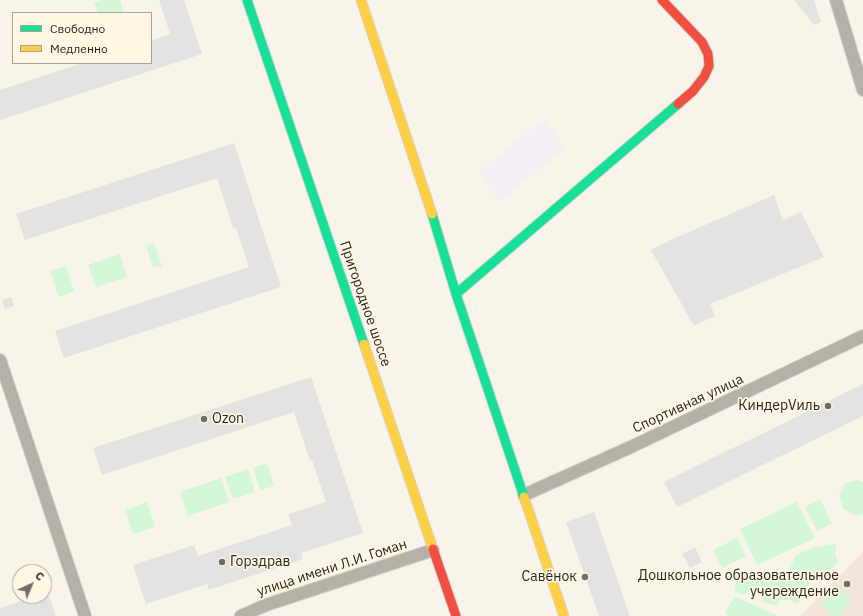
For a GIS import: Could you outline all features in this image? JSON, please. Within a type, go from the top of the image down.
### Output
[{"type":"street","name":"Пригородное шоссе","points":[[247,0],[456,616]]},
{"type":"street","points":[[360,0],[418,169],[456,294],[564,616]]},
{"type":"street","points":[[456,294],[693,91],[704,77],[709,66],[708,54],[702,42],[662,0]]},
{"type":"street","points":[[836,0],[863,90]]},
{"type":"street","name":"Спортивная улица","points":[[524,495],[540,490],[863,336]]},
{"type":"street","points":[[0,360],[85,616]]},
{"type":"street","name":"улица имени Л.И. Гоман","points":[[241,616],[266,605],[433,550]]},
{"type":"shaded area","points":[[544,119],[566,148],[499,202],[478,172]]},
{"type":"shaded area","name":"Дошкольное образовательное учереждение","points":[[863,552],[863,616],[800,616]]},
{"type":"green space","points":[[102,0],[120,0],[124,12],[98,12],[94,2]]},
{"type":"green space","points":[[154,243],[162,266],[153,268],[146,246]]},
{"type":"green space","points":[[120,254],[127,277],[96,287],[88,265]]},
{"type":"green space","points":[[66,266],[74,291],[59,297],[50,271]]},
{"type":"green space","points":[[267,463],[274,486],[260,490],[253,468]]},
{"type":"green space","points":[[248,469],[255,492],[233,499],[225,477]]},
{"type":"green space","points":[[221,478],[229,502],[188,516],[180,492]]},
{"type":"green space","points":[[858,480],[863,482],[863,514],[856,516],[843,509],[839,494],[844,484]]},
{"type":"green space","points":[[820,499],[832,523],[817,531],[805,507]]},
{"type":"green space","points":[[147,502],[155,527],[133,534],[125,510]]},
{"type":"green space","points":[[797,502],[815,538],[757,565],[740,529]]},
{"type":"green space","points":[[737,538],[746,556],[722,568],[713,550]]},
{"type":"green space","points":[[836,544],[835,554],[838,562],[827,574],[821,572],[807,586],[807,594],[797,604],[791,600],[781,600],[775,606],[763,602],[762,595],[750,590],[745,595],[734,591],[736,583],[733,576],[742,572],[745,576],[750,576],[755,573],[772,580],[789,571],[796,555],[815,547]]},
{"type":"green space","points":[[841,584],[851,604],[839,616],[833,616],[822,603]]},
{"type":"green space","points":[[735,597],[779,616],[728,616],[725,611]]},
{"type":"building","points":[[159,0],[184,0],[202,54],[0,120],[0,90],[79,64],[152,64],[152,41],[170,34]]},
{"type":"building","points":[[794,0],[814,0],[821,22],[814,25]]},
{"type":"building","points":[[234,143],[281,287],[64,358],[55,331],[249,267],[236,228],[233,228],[217,178],[25,240],[16,214]]},
{"type":"building","points":[[774,195],[783,220],[801,212],[824,257],[710,304],[715,316],[694,326],[651,250]]},
{"type":"building","points":[[11,297],[14,306],[5,309],[2,300]]},
{"type":"building","points":[[311,377],[363,533],[301,553],[303,559],[209,590],[207,584],[146,604],[133,565],[194,545],[198,556],[292,525],[288,514],[326,502],[312,460],[310,461],[294,412],[102,475],[93,448]]},
{"type":"building","points":[[863,384],[863,416],[677,507],[664,482]]},
{"type":"building","points":[[594,512],[630,616],[599,616],[566,522]]},
{"type":"building","points":[[695,547],[702,562],[690,568],[682,554]]},
{"type":"building","points":[[12,604],[52,604],[56,616],[0,616],[0,608]]},
{"type":"traffic: fast","points":[[247,0],[364,344]]},
{"type":"traffic: fast","points":[[456,294],[678,104]]},
{"type":"traffic: fast","points":[[432,214],[456,294],[524,497]]},
{"type":"traffic: slow","points":[[361,0],[432,214]]},
{"type":"traffic: slow","points":[[364,344],[433,549]]},
{"type":"traffic: slow","points":[[524,497],[564,616]]},
{"type":"traffic: jam","points":[[662,0],[702,42],[708,54],[709,66],[704,77],[693,91],[678,104]]},
{"type":"traffic: jam","points":[[433,549],[456,616]]},
{"type":"place","name":"КиндерVиль","points":[[828,406]]},
{"type":"place","name":"Ozon","points":[[204,419]]},
{"type":"place","name":"Горздрав","points":[[222,562]]},
{"type":"place","name":"Савёнок","points":[[585,577]]},
{"type":"place","name":"Дошкольное образовательное учереждение","points":[[847,584]]}]
